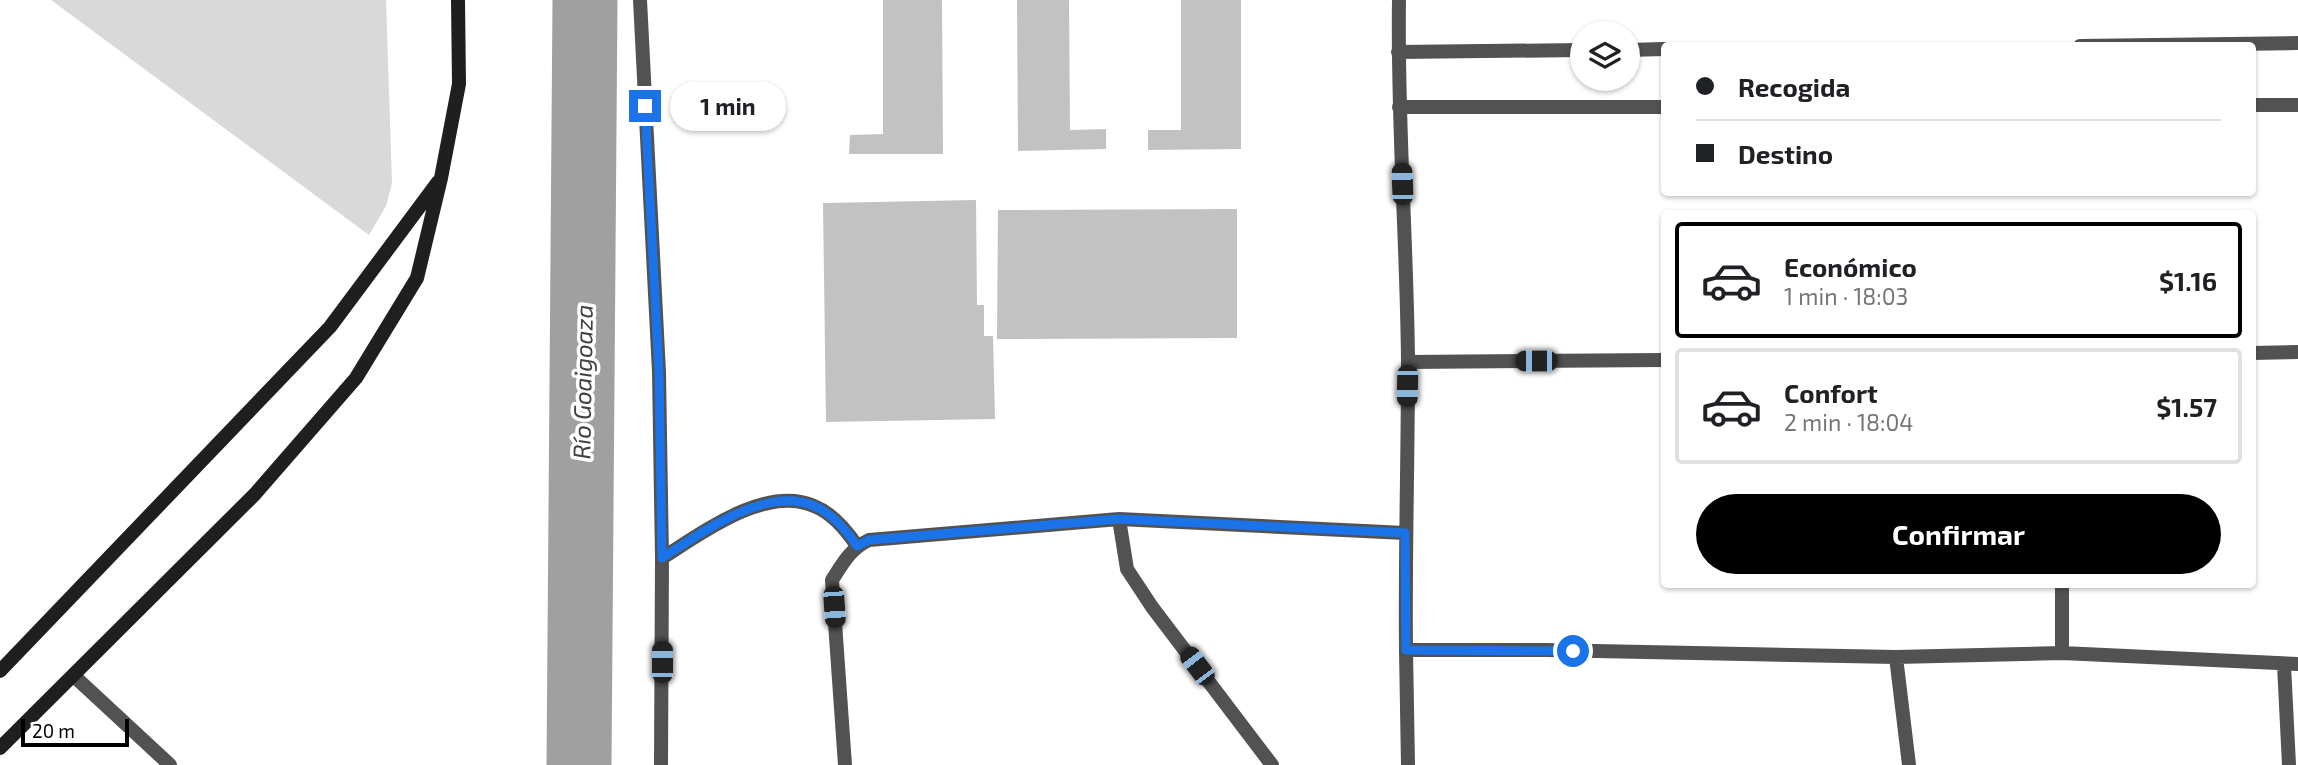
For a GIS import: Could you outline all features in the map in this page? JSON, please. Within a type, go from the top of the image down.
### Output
[{"type":"main road","points":[[0,748],[255,494],[356,378],[417,278],[441,178],[459,84],[458,0]]},
{"type":"main road","points":[[0,671],[330,327],[441,178]]},
{"type":"street","points":[[640,0],[659,372],[661,765]]},
{"type":"street","points":[[1399,0],[1399,107],[1408,362],[1405,533],[1408,765]]},
{"type":"street","points":[[2256,44],[2298,43]]},
{"type":"street","points":[[1398,52],[1570,50]]},
{"type":"street","points":[[1640,50],[1661,50]]},
{"type":"street","points":[[2256,105],[2298,105]]},
{"type":"street","points":[[1399,107],[1661,107]]},
{"type":"street","points":[[2256,354],[2298,352]]},
{"type":"street","points":[[1408,362],[1661,360]]},
{"type":"street","points":[[662,558],[737,512],[770,503],[797,501],[816,506],[845,529],[857,546]]},
{"type":"street","points":[[845,765],[832,580],[847,556],[857,546],[869,540],[1119,519],[1405,533]]},
{"type":"street","points":[[1119,519],[1127,569],[1152,607],[1272,765]]},
{"type":"street","points":[[2062,588],[2062,653]]},
{"type":"street","points":[[1406,650],[1560,650],[1896,657],[2062,653],[2291,665],[2289,765]]},
{"type":"street","points":[[1896,657],[1909,765]]},
{"type":"street","points":[[74,676],[170,765]]},
{"type":"shaded area","points":[[51,0],[386,0],[392,183],[386,206],[369,235]]},
{"type":"building","points":[[883,0],[942,0],[943,154],[849,154],[850,135],[883,134]]},
{"type":"building","points":[[1017,0],[1069,0],[1070,130],[1106,129],[1106,149],[1018,151]]},
{"type":"building","points":[[1181,0],[1241,0],[1241,149],[1148,150],[1148,130],[1181,130]]},
{"type":"building","points":[[976,200],[977,305],[984,305],[984,336],[993,336],[995,419],[826,422],[823,203]]},
{"type":"building","points":[[1237,209],[1237,338],[997,339],[998,210]]},
{"type":"waterway","name":"Río Goaigoaza","points":[[579,765],[585,0]]},
{"type":"route","points":[[645,106],[659,372],[662,558],[737,512],[770,503],[797,501],[816,506],[845,529],[857,546],[869,540],[1119,519],[1405,533],[1406,650],[1573,651]]}]
